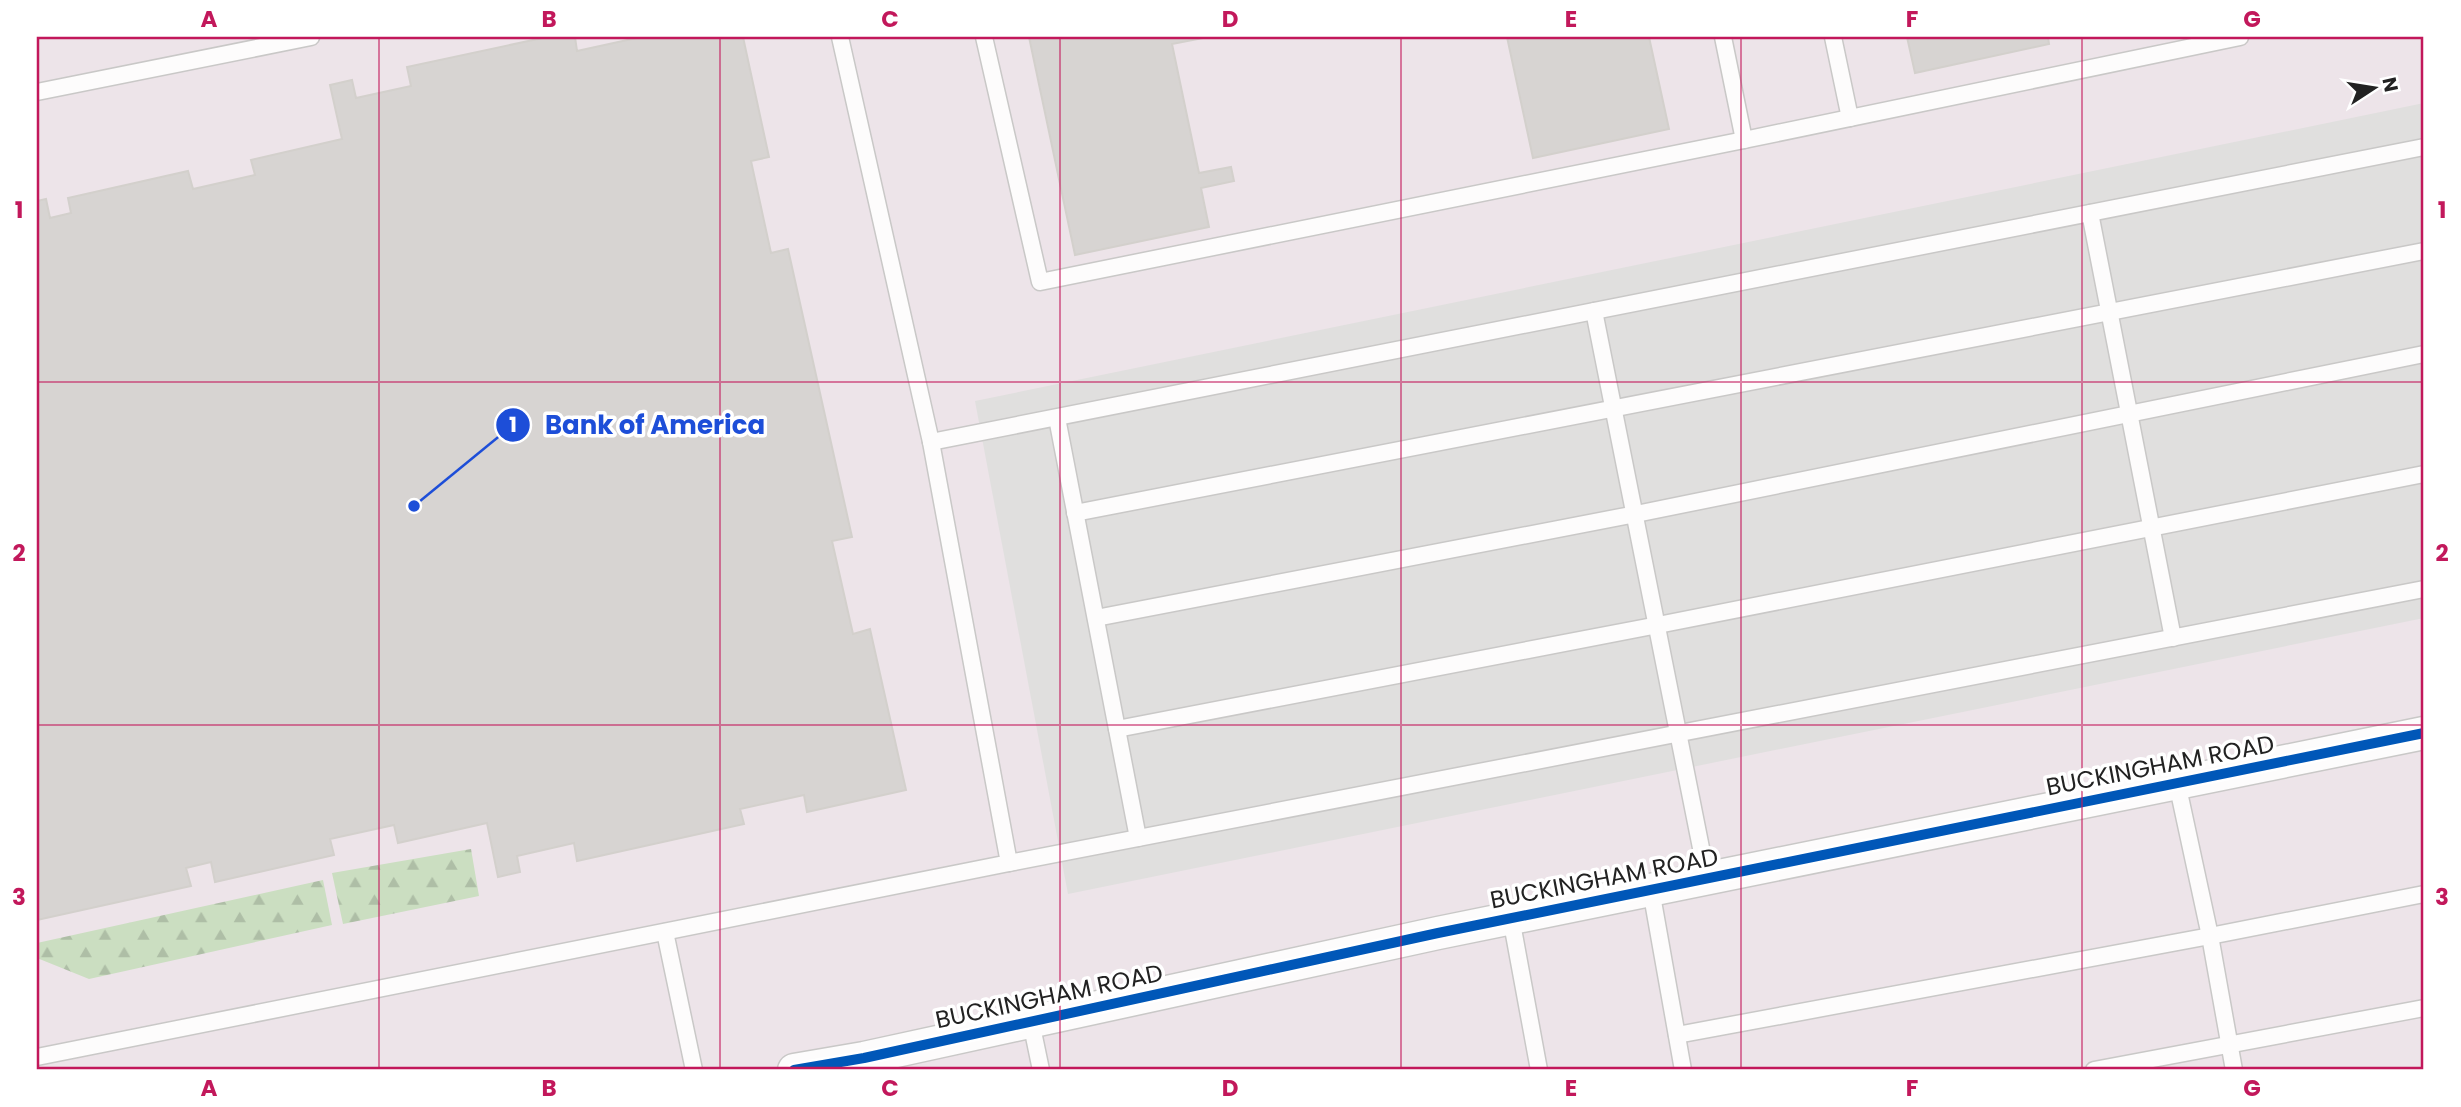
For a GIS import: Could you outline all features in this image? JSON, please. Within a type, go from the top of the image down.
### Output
[{"type":"street","name":"BUCKINGHAM ROAD","points":[[794,1070],[1031,1022],[1511,918],[2424,733]]},
{"type":"lane","points":[[37,92],[311,37]]},
{"type":"lane","points":[[841,37],[932,442],[1009,863]]},
{"type":"lane","points":[[984,37],[1040,282],[2240,37]]},
{"type":"lane","points":[[1723,37],[1744,140]]},
{"type":"lane","points":[[1833,37],[1850,118]]},
{"type":"lane","points":[[932,442],[2424,147]]},
{"type":"lane","points":[[2090,213],[2173,638]]},
{"type":"lane","points":[[1075,513],[2424,251]]},
{"type":"lane","points":[[1594,311],[1707,878]]},
{"type":"lane","points":[[1096,618],[1636,514],[2424,354]]},
{"type":"lane","points":[[1057,418],[1138,838]]},
{"type":"lane","points":[[1117,729],[2424,474]]},
{"type":"lane","points":[[37,1057],[1009,863],[2424,589]]},
{"type":"lane","points":[[2177,783],[2210,936],[2234,1070]]},
{"type":"lane","points":[[1651,890],[1683,1070]]},
{"type":"lane","points":[[1677,1035],[2424,894]]},
{"type":"lane","points":[[1511,918],[1539,1070]]},
{"type":"lane","points":[[665,932],[694,1070]]},
{"type":"lane","points":[[2094,1070],[2424,1008]]},
{"type":"lane","points":[[1031,1022],[1041,1070]]},
{"type":"shaded area","points":[[37,37],[2424,37],[2424,1070],[37,1070]]},
{"type":"shaded area","points":[[2424,103],[2424,618],[1068,894],[975,401]]},
{"type":"green space","points":[[471,849],[479,896],[343,924],[332,873]]},
{"type":"green space","points":[[323,880],[332,925],[89,979],[37,958],[37,943]]},
{"type":"building","points":[[547,37],[575,37],[577,51],[641,37],[743,37],[769,157],[751,161],[771,253],[788,249],[852,537],[832,541],[853,634],[870,629],[906,790],[807,812],[804,795],[740,809],[744,824],[577,861],[574,843],[517,856],[520,872],[498,877],[487,823],[398,843],[394,825],[330,839],[334,855],[215,882],[211,862],[186,868],[191,886],[37,920],[37,201],[46,199],[50,218],[71,213],[68,198],[188,171],[193,189],[255,175],[251,160],[342,139],[330,85],[352,80],[356,98],[411,86],[407,67]]},
{"type":"building","points":[[1029,37],[1208,37],[1172,44],[1199,173],[1231,167],[1234,181],[1201,188],[1209,227],[1075,255]]},
{"type":"building","points":[[1507,37],[1649,37],[1669,129],[1533,158]]},
{"type":"building","points":[[1907,37],[2048,37],[2049,44],[1915,73]]},
{"type":"cycle path","points":[[794,1070],[864,1058],[1438,933],[2424,733]]},
{"type":"place","name":"Bank of America","points":[[414,506]]}]
